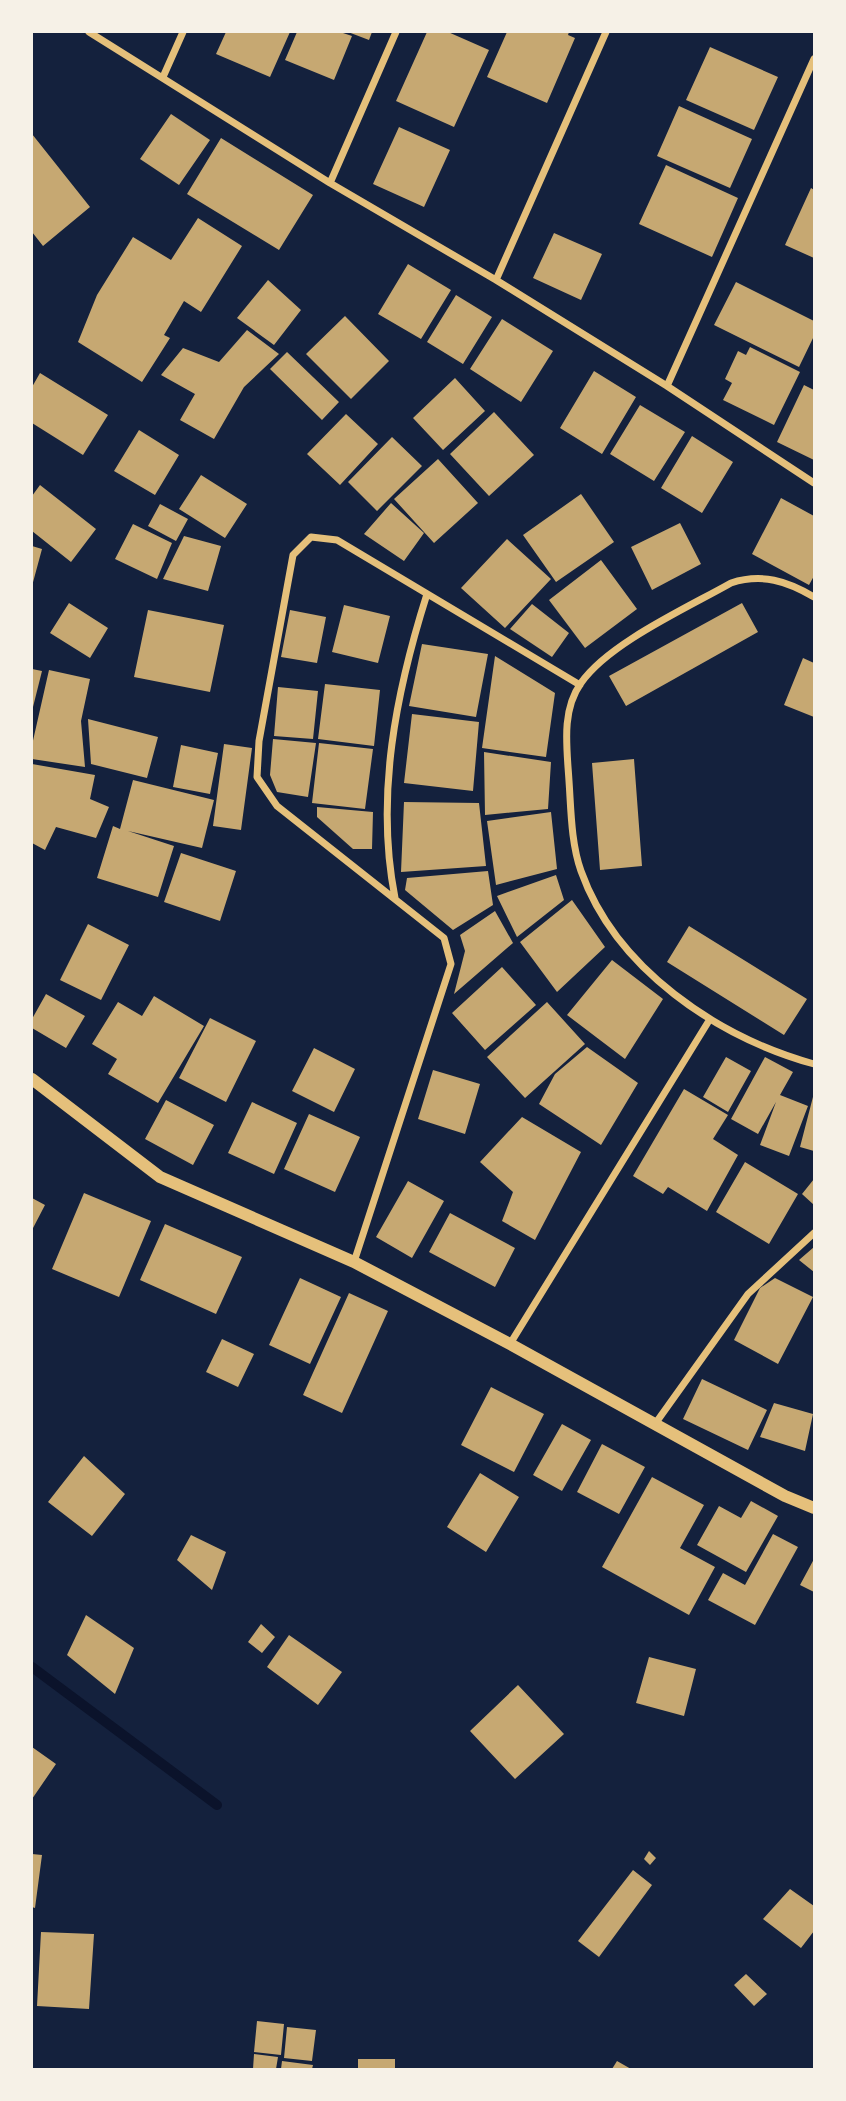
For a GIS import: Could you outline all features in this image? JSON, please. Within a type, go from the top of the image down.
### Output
[{"type":"street","points":[[89,32],[330,183],[496,279],[667,386],[814,483]]},
{"type":"street","points":[[163,77],[183,32]]},
{"type":"street","points":[[330,183],[396,32]]},
{"type":"street","points":[[496,279],[606,32]]},
{"type":"street","points":[[667,386],[814,59]]},
{"type":"street","points":[[354,1262],[451,964],[444,938],[277,806],[257,777],[259,741],[293,555],[311,537],[337,540],[580,685]]},
{"type":"street","points":[[814,597],[793,585],[771,579],[747,578],[731,583],[608,654],[580,685],[568,718],[567,748],[572,818],[580,869],[602,915],[628,951],[662,983],[710,1019],[761,1045],[814,1064]]},
{"type":"street","points":[[395,899],[386,853],[391,751],[404,668],[427,594]]},
{"type":"street","points":[[510,1343],[710,1019]]},
{"type":"street","points":[[32,1079],[160,1177],[354,1262],[510,1343],[785,1496],[814,1508]]},
{"type":"street","points":[[655,1424],[748,1294],[814,1233]]},
{"type":"building","points":[[226,32],[290,32],[270,77],[216,54]]},
{"type":"building","points":[[297,32],[340,32],[352,36],[334,80],[285,60]]},
{"type":"building","points":[[348,32],[372,32],[369,40]]},
{"type":"building","points":[[427,32],[448,32],[489,50],[454,127],[396,101]]},
{"type":"building","points":[[507,32],[569,32],[568,35],[575,38],[547,103],[487,77]]},
{"type":"building","points":[[710,47],[778,77],[754,130],[686,100]]},
{"type":"building","points":[[679,106],[752,139],[730,188],[657,156]]},
{"type":"building","points":[[171,114],[210,140],[179,185],[140,159]]},
{"type":"building","points":[[399,127],[450,150],[424,207],[373,184]]},
{"type":"building","points":[[32,134],[90,207],[43,246],[32,232]]},
{"type":"building","points":[[221,138],[313,195],[279,250],[187,194]]},
{"type":"building","points":[[666,165],[738,198],[712,257],[639,224]]},
{"type":"building","points":[[811,188],[814,190],[814,258],[785,245]]},
{"type":"building","points":[[198,218],[242,246],[201,312],[184,301],[164,335],[170,338],[142,382],[78,342],[97,295],[133,237],[171,260]]},
{"type":"building","points":[[554,233],[602,254],[581,300],[533,278]]},
{"type":"building","points":[[408,264],[451,290],[421,339],[378,314]]},
{"type":"building","points":[[268,280],[301,310],[274,345],[237,318]]},
{"type":"building","points":[[736,282],[814,321],[814,336],[799,367],[714,325]]},
{"type":"building","points":[[456,295],[492,317],[463,364],[427,342]]},
{"type":"building","points":[[345,316],[389,361],[351,399],[306,354]]},
{"type":"building","points":[[502,319],[553,351],[521,402],[470,369]]},
{"type":"building","points":[[247,330],[279,354],[244,387],[214,439],[180,420],[195,394],[161,375],[183,348],[219,362]]},
{"type":"building","points":[[750,347],[800,372],[774,425],[723,400],[732,383],[725,379],[738,351],[746,355]]},
{"type":"building","points":[[287,352],[339,402],[322,420],[270,369]]},
{"type":"building","points":[[594,371],[636,397],[602,454],[560,428]]},
{"type":"building","points":[[40,373],[108,415],[83,455],[32,423],[32,387]]},
{"type":"building","points":[[455,378],[485,411],[443,450],[413,418]]},
{"type":"building","points":[[804,385],[814,390],[814,460],[777,442]]},
{"type":"building","points":[[640,405],[685,432],[654,481],[610,454]]},
{"type":"building","points":[[494,412],[534,455],[489,496],[450,454]]},
{"type":"building","points":[[346,414],[378,444],[340,485],[307,454]]},
{"type":"building","points":[[139,430],[179,455],[155,495],[114,471]]},
{"type":"building","points":[[692,436],[733,462],[702,513],[661,488]]},
{"type":"building","points":[[392,437],[422,466],[377,511],[348,482]]},
{"type":"building","points":[[438,459],[478,503],[434,543],[394,499]]},
{"type":"building","points":[[201,475],[247,504],[225,538],[179,509]]},
{"type":"building","points":[[40,485],[96,529],[71,562],[32,531],[32,496]]},
{"type":"building","points":[[581,494],[614,542],[556,582],[523,535]]},
{"type":"building","points":[[781,498],[814,516],[814,576],[809,585],[752,554]]},
{"type":"building","points":[[391,503],[424,533],[404,561],[364,534]]},
{"type":"building","points":[[160,504],[188,519],[176,541],[148,526]]},
{"type":"building","points":[[680,523],[701,564],[652,590],[631,547]]},
{"type":"building","points":[[133,524],[172,543],[157,579],[115,559]]},
{"type":"building","points":[[184,536],[221,546],[208,591],[163,579]]},
{"type":"building","points":[[507,539],[551,579],[505,628],[461,588]]},
{"type":"building","points":[[32,546],[42,549],[32,586]]},
{"type":"building","points":[[601,560],[637,609],[585,648],[549,600]]},
{"type":"building","points":[[69,603],[108,628],[90,658],[50,633]]},
{"type":"building","points":[[742,603],[758,632],[626,706],[609,676]]},
{"type":"building","points":[[532,604],[569,633],[552,657],[510,629]]},
{"type":"building","points":[[344,605],[390,616],[378,663],[332,652]]},
{"type":"building","points":[[148,610],[224,625],[210,692],[134,677]]},
{"type":"building","points":[[290,610],[326,617],[317,663],[281,657]]},
{"type":"building","points":[[422,644],[488,654],[476,717],[409,706]]},
{"type":"building","points":[[495,656],[555,693],[546,757],[482,748]]},
{"type":"building","points":[[803,658],[814,663],[814,717],[784,705]]},
{"type":"building","points":[[32,669],[42,671],[32,711]]},
{"type":"building","points":[[49,670],[90,679],[81,721],[85,767],[32,759],[32,745]]},
{"type":"building","points":[[325,684],[380,690],[374,746],[318,739]]},
{"type":"building","points":[[278,687],[318,691],[313,739],[274,736]]},
{"type":"building","points":[[412,714],[479,722],[473,791],[404,783]]},
{"type":"building","points":[[88,719],[158,737],[147,778],[91,764]]},
{"type":"building","points":[[273,739],[316,743],[308,797],[277,792],[270,775]]},
{"type":"building","points":[[319,743],[373,749],[365,809],[312,803]]},
{"type":"building","points":[[224,744],[252,748],[241,830],[213,826]]},
{"type":"building","points":[[181,745],[218,753],[210,794],[173,787]]},
{"type":"building","points":[[484,752],[551,762],[548,809],[485,815]]},
{"type":"building","points":[[634,759],[642,866],[600,870],[592,763]]},
{"type":"building","points":[[32,764],[95,775],[90,799],[109,807],[96,838],[56,827],[45,850],[32,843]]},
{"type":"building","points":[[133,780],[214,800],[202,848],[128,831],[174,846],[158,897],[97,878],[113,826],[120,829]]},
{"type":"building","points":[[404,802],[479,803],[486,866],[401,872]]},
{"type":"building","points":[[317,807],[373,812],[372,849],[353,849],[317,817]]},
{"type":"building","points":[[551,812],[557,869],[496,885],[487,821]]},
{"type":"building","points":[[181,853],[236,871],[220,921],[164,902]]},
{"type":"building","points":[[488,871],[493,905],[453,930],[405,890],[407,878]]},
{"type":"building","points":[[556,875],[564,900],[517,937],[497,896]]},
{"type":"building","points":[[572,900],[605,947],[557,992],[520,942]]},
{"type":"building","points":[[495,911],[513,943],[454,994],[465,951],[460,935]]},
{"type":"building","points":[[88,924],[129,945],[101,1000],[60,980]]},
{"type":"building","points":[[689,926],[807,999],[784,1035],[667,962]]},
{"type":"building","points":[[612,960],[663,999],[625,1059],[567,1015]]},
{"type":"building","points":[[502,967],[536,1005],[485,1050],[452,1013]]},
{"type":"building","points":[[46,994],[85,1016],[66,1048],[32,1028],[32,1019]]},
{"type":"building","points":[[154,996],[204,1026],[158,1103],[108,1074],[117,1059],[92,1044],[118,1002],[142,1016]]},
{"type":"building","points":[[547,1002],[585,1044],[525,1098],[487,1057]]},
{"type":"building","points":[[210,1018],[256,1041],[226,1102],[179,1078]]},
{"type":"building","points":[[587,1047],[638,1083],[601,1145],[539,1104],[555,1074]]},
{"type":"building","points":[[314,1048],[355,1069],[334,1112],[292,1091]]},
{"type":"building","points":[[726,1057],[751,1071],[728,1112],[703,1097]]},
{"type":"building","points":[[765,1057],[793,1072],[780,1095],[808,1106],[789,1156],[760,1145],[776,1102],[758,1134],[731,1119]]},
{"type":"building","points":[[433,1070],[480,1084],[465,1134],[418,1119]]},
{"type":"building","points":[[684,1089],[728,1115],[713,1139],[738,1155],[707,1211],[668,1187],[663,1194],[633,1176]]},
{"type":"building","points":[[814,1093],[814,1151],[800,1147]]},
{"type":"building","points":[[166,1100],[214,1125],[193,1165],[145,1139]]},
{"type":"building","points":[[252,1102],[297,1123],[274,1174],[228,1153]]},
{"type":"building","points":[[309,1114],[360,1137],[335,1192],[284,1169]]},
{"type":"building","points":[[522,1117],[581,1152],[535,1240],[502,1221],[513,1192],[480,1162]]},
{"type":"building","points":[[745,1162],[798,1194],[769,1244],[716,1212]]},
{"type":"building","points":[[814,1179],[814,1205],[802,1194]]},
{"type":"building","points":[[408,1181],[444,1201],[412,1258],[376,1237]]},
{"type":"building","points":[[84,1193],[151,1221],[119,1297],[52,1269]]},
{"type":"building","points":[[32,1198],[45,1205],[32,1230]]},
{"type":"building","points":[[450,1213],[515,1248],[495,1287],[429,1252]]},
{"type":"building","points":[[165,1224],[242,1257],[216,1314],[140,1280]]},
{"type":"building","points":[[814,1247],[814,1272],[799,1260]]},
{"type":"building","points":[[300,1278],[341,1297],[310,1364],[269,1345]]},
{"type":"building","points":[[775,1278],[813,1297],[778,1364],[734,1340],[760,1288]]},
{"type":"building","points":[[349,1293],[388,1311],[342,1413],[303,1395]]},
{"type":"building","points":[[222,1339],[254,1354],[238,1387],[206,1372]]},
{"type":"building","points":[[702,1379],[767,1410],[748,1450],[683,1419]]},
{"type":"building","points":[[491,1387],[544,1414],[514,1472],[461,1445]]},
{"type":"building","points":[[774,1403],[813,1414],[805,1451],[760,1437]]},
{"type":"building","points":[[562,1424],[591,1440],[562,1491],[533,1475]]},
{"type":"building","points":[[602,1444],[645,1467],[619,1514],[577,1492]]},
{"type":"building","points":[[84,1456],[125,1494],[92,1536],[48,1502]]},
{"type":"building","points":[[480,1473],[519,1497],[486,1552],[447,1527]]},
{"type":"building","points":[[652,1477],[704,1505],[680,1548],[715,1567],[689,1615],[602,1567]]},
{"type":"building","points":[[751,1501],[778,1516],[746,1572],[697,1545],[719,1506],[741,1518]]},
{"type":"building","points":[[773,1534],[798,1547],[755,1625],[708,1600],[723,1573],[745,1585]]},
{"type":"building","points":[[191,1535],[226,1552],[212,1590],[177,1560]]},
{"type":"building","points":[[814,1559],[814,1592],[800,1585]]},
{"type":"building","points":[[86,1615],[134,1648],[115,1694],[67,1655]]},
{"type":"building","points":[[261,1624],[275,1637],[262,1653],[248,1642]]},
{"type":"building","points":[[289,1635],[342,1672],[318,1705],[267,1667]]},
{"type":"building","points":[[649,1657],[696,1669],[684,1716],[636,1703]]},
{"type":"building","points":[[518,1685],[564,1734],[515,1779],[470,1731]]},
{"type":"building","points":[[32,1747],[56,1764],[32,1799]]},
{"type":"building","points":[[649,1851],[656,1858],[650,1865],[644,1859]]},
{"type":"building","points":[[32,1854],[42,1855],[35,1908],[32,1907]]},
{"type":"building","points":[[633,1870],[652,1885],[599,1957],[578,1941]]},
{"type":"building","points":[[790,1889],[814,1906],[814,1931],[801,1948],[763,1919]]},
{"type":"building","points":[[41,1932],[94,1934],[89,2009],[37,2006]]},
{"type":"building","points":[[746,1974],[767,1994],[754,2006],[734,1985]]},
{"type":"building","points":[[257,2021],[284,2024],[281,2055],[254,2052]]},
{"type":"building","points":[[287,2027],[316,2030],[312,2061],[284,2058]]},
{"type":"building","points":[[254,2054],[278,2057],[276,2069],[253,2069]]},
{"type":"building","points":[[358,2059],[395,2059],[395,2069],[358,2069]]},
{"type":"building","points":[[282,2061],[313,2065],[312,2069],[281,2069]]},
{"type":"building","points":[[617,2061],[631,2069],[612,2069]]},
{"type":"waterway","points":[[32,1667],[217,1805]]}]
